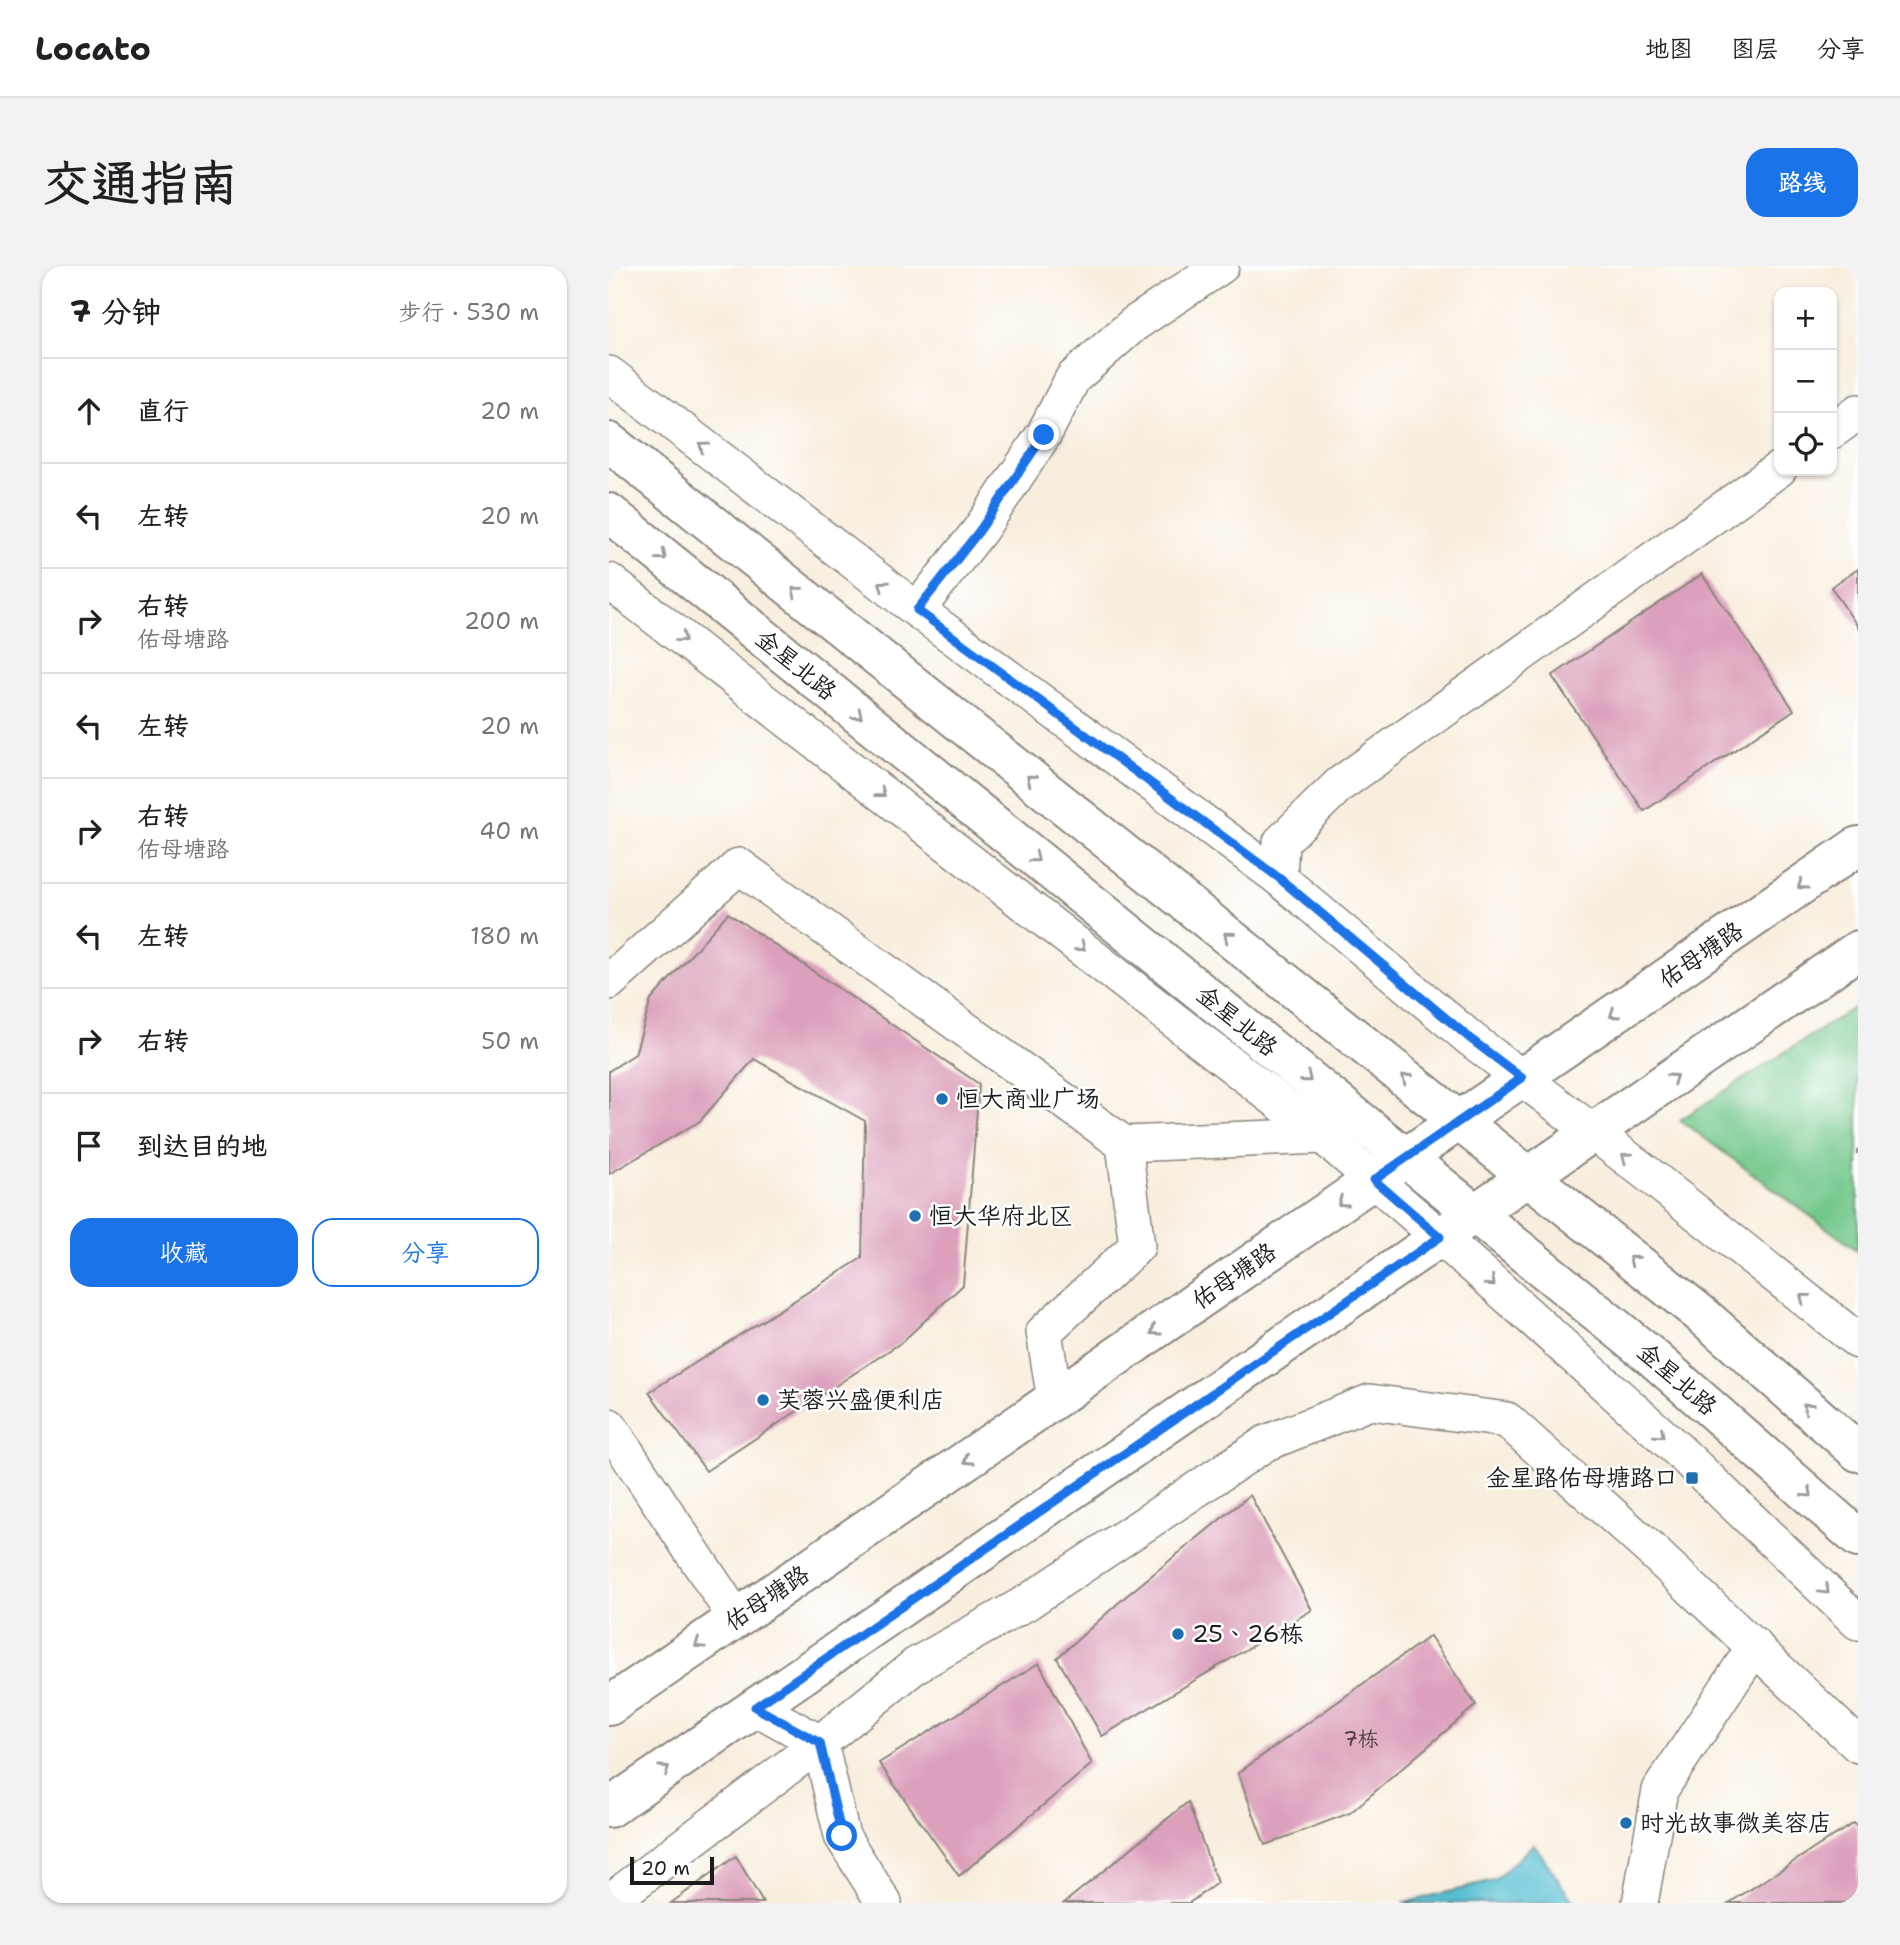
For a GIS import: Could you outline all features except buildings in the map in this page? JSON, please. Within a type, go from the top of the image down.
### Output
[{"type":"main road","points":[[609,442],[1702,1315],[1858,1452]]},
{"type":"main road","name":"金星北路","points":[[609,513],[1651,1356],[1858,1538]]},
{"type":"main road","name":"佑母塘路","points":[[609,1706],[1858,846]]},
{"type":"main road","points":[[609,1808],[1858,950]]},
{"type":"street","points":[[917,610],[980,530],[1044,435],[1073,378],[1134,324],[1221,266]]},
{"type":"street","points":[[609,374],[917,610],[1279,878],[1472,1040],[1858,1341]]},
{"type":"street","points":[[1837,427],[1858,412]]},
{"type":"street","points":[[1279,878],[1281,842],[1339,785],[1774,473]]},
{"type":"street","points":[[609,581],[1323,1136],[1678,1450],[1858,1622]]},
{"type":"street","points":[[609,982],[739,866],[1124,1144],[1323,1136]]},
{"type":"street","points":[[1055,1400],[1044,1332],[1137,1246],[1124,1144]]},
{"type":"street","points":[[609,1902],[820,1743],[916,1665],[1027,1603],[1266,1443],[1370,1402],[1507,1420],[1755,1646],[1858,1745]]},
{"type":"street","points":[[609,1426],[736,1618]]},
{"type":"street","points":[[1640,1903],[1660,1790],[1755,1646]]},
{"type":"street","points":[[755,1707],[820,1743],[842,1836],[884,1903]]},
{"type":"green space","points":[[1858,1005],[1858,1251],[1680,1120]]},
{"type":"water","points":[[1534,1844],[1574,1903],[1402,1903],[1494,1881]]},
{"type":"place","name":"恒大商业广场","points":[[942,1099]]},
{"type":"place","name":"恒大华府北区","points":[[915,1216]]},
{"type":"place","name":"芙蓉兴盛便利店","points":[[763,1400]]},
{"type":"place","name":"金星路佑母塘路口","points":[[1692,1478]]},
{"type":"place","name":"25、26栋","points":[[1178,1634]]},
{"type":"place","name":"时光故事微美容店","points":[[1626,1823]]},
{"type":"route","points":[[842,1836],[820,1743],[755,1707],[1440,1237],[1374,1180],[1522,1078],[1472,1040],[1279,878],[917,610],[980,530],[1044,435]]}]
